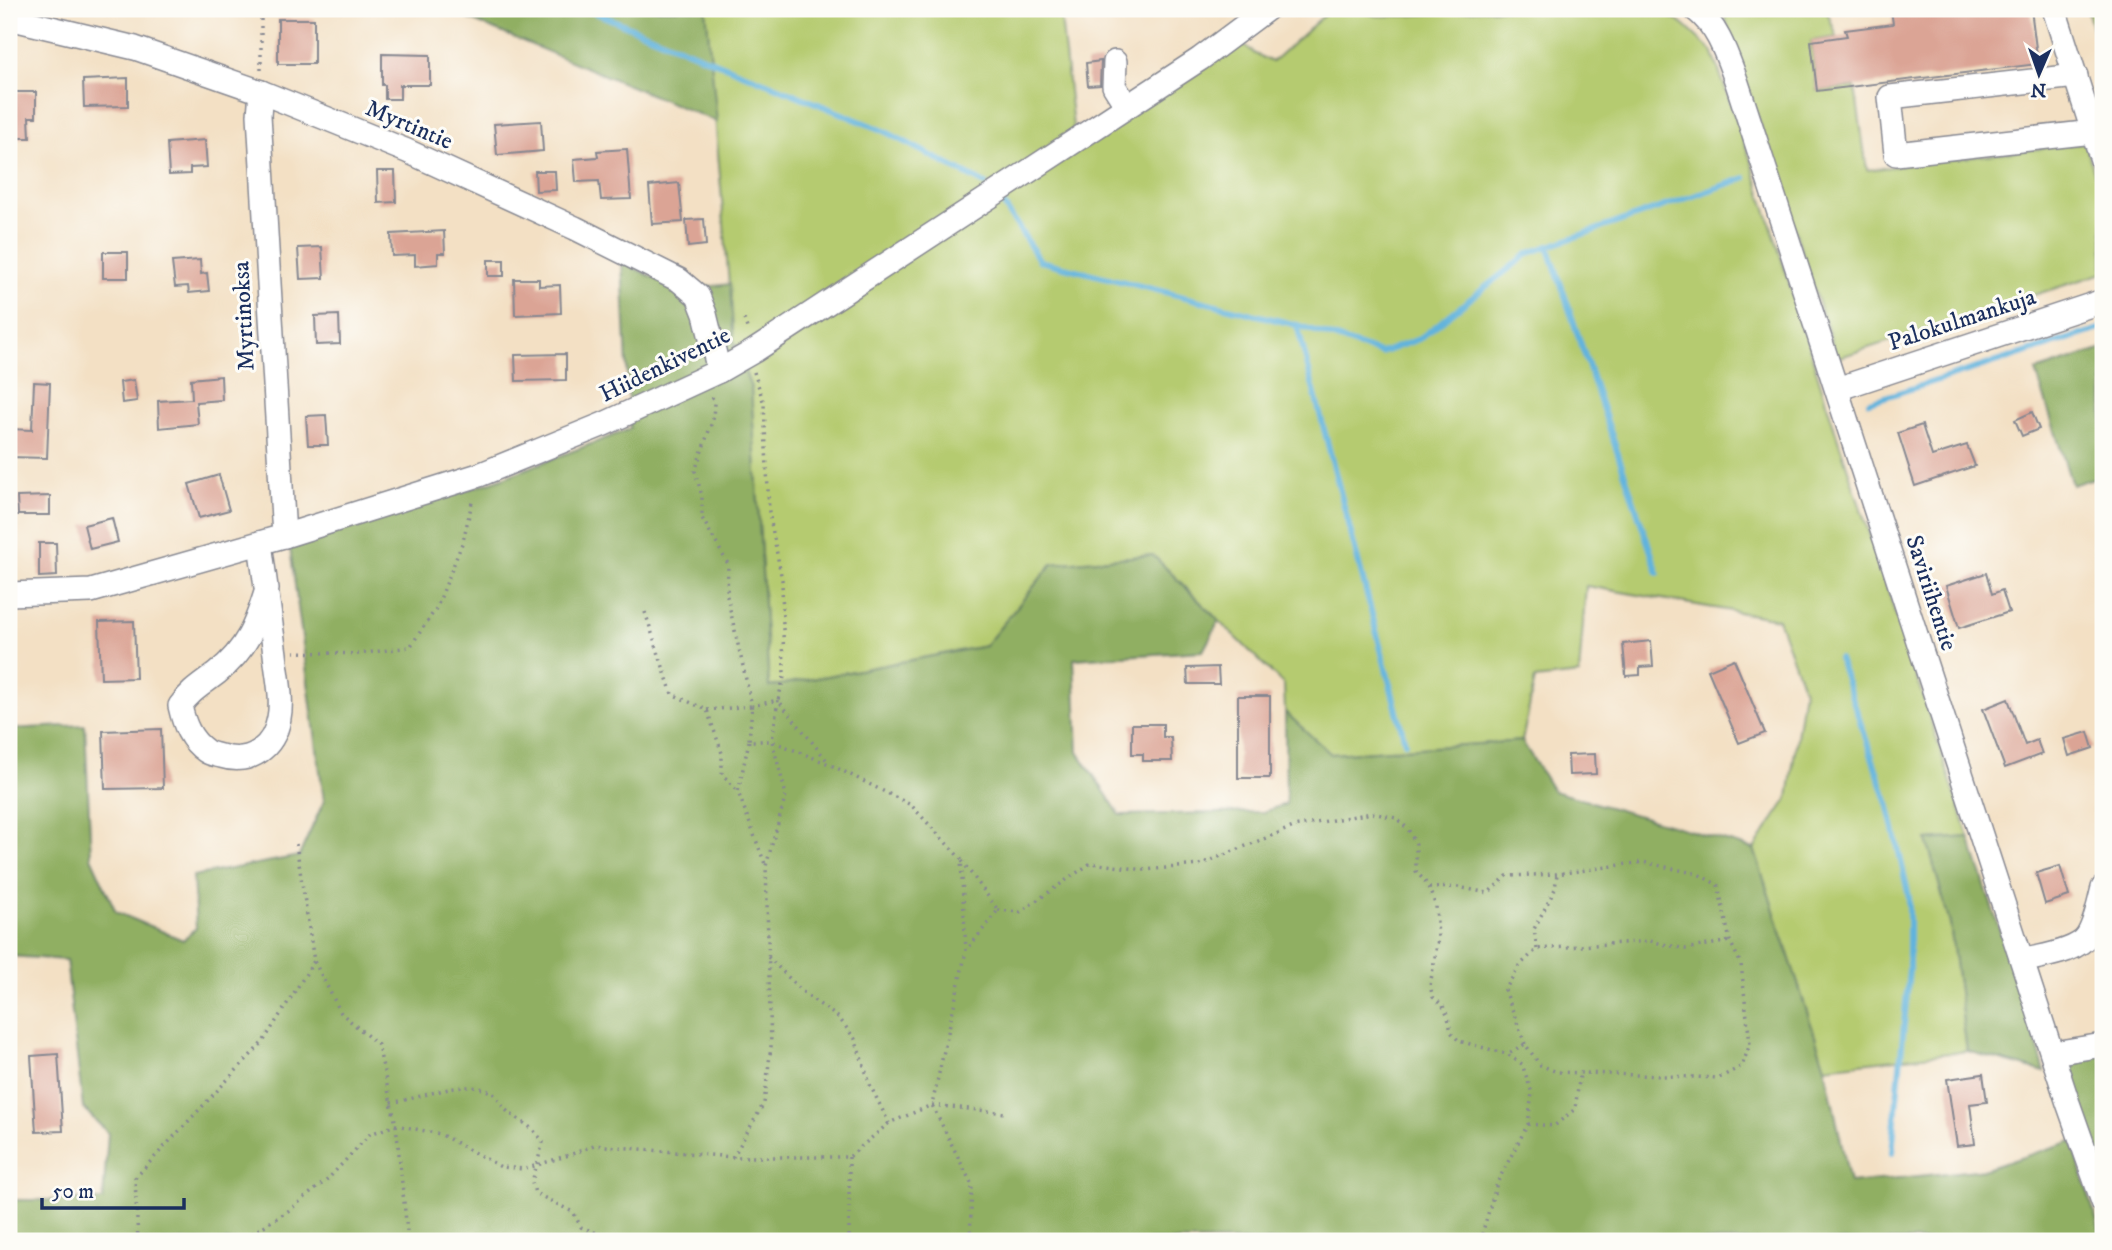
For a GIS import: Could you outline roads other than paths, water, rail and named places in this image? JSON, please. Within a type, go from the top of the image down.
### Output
[{"type":"street","name":"Hiidenkiventie","points":[[9,594],[91,591],[284,536],[479,475],[604,424],[713,374],[754,351],[1199,59],[1267,9]]},
{"type":"street","name":"Saviriihentie","points":[[1695,9],[1708,18],[1738,83],[2068,1103],[2103,1202]]},
{"type":"street","points":[[2054,9],[2103,163]]},
{"type":"street","name":"Myrtintie","points":[[9,18],[135,48],[261,92],[407,151],[679,280],[698,296],[705,314],[713,374]]},
{"type":"street","points":[[1115,62],[1114,86],[1126,105]]},
{"type":"street","points":[[2076,76],[1890,97],[1896,154],[2093,132]]},
{"type":"street","name":"Myrtinoksa","points":[[261,92],[259,116],[284,536]]},
{"type":"street","name":"Palokulmankuja","points":[[1836,389],[2103,301]]},
{"type":"street","points":[[260,543],[267,589],[280,715],[276,733],[266,748],[250,757],[234,760],[207,752],[185,729],[180,706],[190,692],[238,654],[254,629],[267,589]]},
{"type":"street","points":[[2023,961],[2054,954],[2081,943],[2088,935],[2103,888]]},
{"type":"street","points":[[2053,1053],[2103,1045]]},
{"type":"waterway","points":[[586,9],[884,131],[985,184]]},
{"type":"waterway","points":[[1000,199],[1040,261],[1297,325],[1381,353],[1419,339],[1529,253],[1745,178]]},
{"type":"waterway","points":[[1548,246],[1658,573]]},
{"type":"waterway","points":[[1297,325],[1405,742]]},
{"type":"waterway","points":[[1869,402],[2103,328]]},
{"type":"waterway","points":[[1839,659],[1889,807],[1909,897],[1909,970],[1892,1153]]}]
